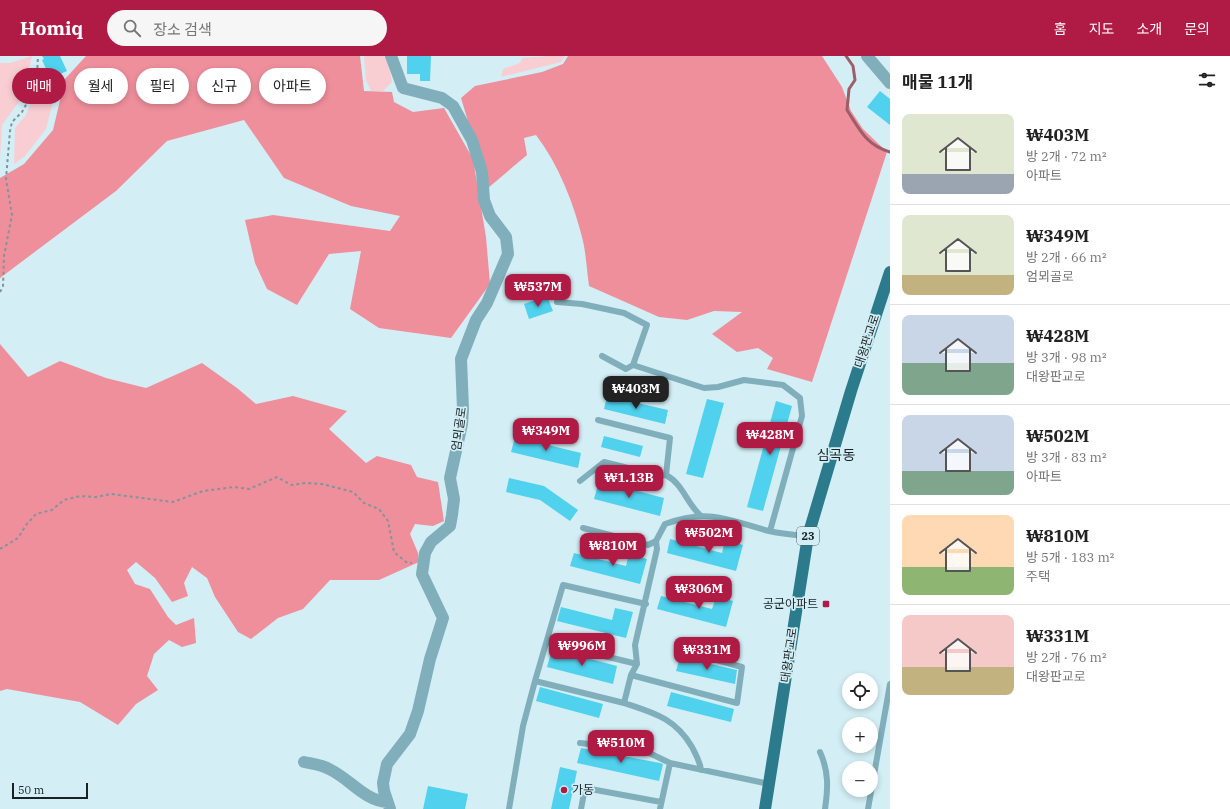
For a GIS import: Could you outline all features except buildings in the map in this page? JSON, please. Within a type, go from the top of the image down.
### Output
[{"type":"main road","name":"대왕판교로","points":[[765,809],[808,536],[851,391],[890,272]]},
{"type":"street","name":"엄뫼골로","points":[[389,805],[383,783],[387,764],[410,734],[418,710],[430,659],[443,618],[422,574],[425,553],[431,542],[450,526],[452,515],[454,499],[450,478],[462,424],[463,409],[461,359],[476,320],[486,303],[508,254],[506,237],[490,216],[484,200],[482,172],[472,140],[453,106],[442,98],[403,88],[391,56]]},
{"type":"street","points":[[867,56],[890,83]]},
{"type":"street","points":[[304,762],[330,769],[353,784],[366,796],[389,805]]},
{"type":"lane","points":[[557,302],[582,304],[624,312],[647,325],[633,365],[626,369],[602,356]]},
{"type":"lane","points":[[633,365],[704,388],[718,387],[744,380],[783,385],[800,398],[802,416],[770,531]]},
{"type":"lane","points":[[598,420],[670,438],[666,475]]},
{"type":"lane","points":[[580,481],[604,462],[660,476],[666,475],[675,480],[696,512],[701,516]]},
{"type":"lane","points":[[624,703],[631,675],[637,664],[635,645],[646,604],[657,549],[656,541],[665,524],[684,517],[701,516],[726,518],[770,531],[808,536]]},
{"type":"lane","points":[[583,528],[648,545],[656,541]]},
{"type":"lane","points":[[509,809],[523,726],[563,585],[646,604]]},
{"type":"lane","points":[[547,642],[637,664]]},
{"type":"lane","points":[[631,675],[737,703],[742,668],[684,651]]},
{"type":"lane","points":[[535,681],[624,703],[665,718],[677,726],[687,738],[699,760],[701,770]]},
{"type":"lane","points":[[868,809],[890,684]]},
{"type":"lane","points":[[580,743],[643,750],[670,763],[769,784]]},
{"type":"lane","points":[[820,752],[826,765],[828,785],[825,809]]},
{"type":"lane","points":[[660,809],[670,763]]},
{"type":"lane","points":[[581,809],[585,788],[662,802]]},
{"type":"path","points":[[0,292],[3,287],[4,256],[12,215],[6,179],[10,131],[12,122],[22,112],[33,92],[37,76],[38,56]]},
{"type":"path","points":[[0,274],[4,271]]},
{"type":"path","points":[[0,549],[18,538],[26,525],[36,514],[52,510],[64,500],[80,496],[96,497],[111,494],[173,502],[202,491],[234,487],[249,489],[277,477],[291,485],[306,483],[322,484],[353,492],[364,503],[379,509],[388,521],[394,552],[406,562],[423,566]]},
{"type":"shaded area","points":[[32,56],[29,68],[12,68],[12,104],[17,104],[2,125],[0,159],[0,63],[10,63]]},
{"type":"shaded area","points":[[86,56],[360,56],[364,91],[392,92],[394,102],[413,112],[444,108],[473,159],[486,237],[490,284],[451,338],[379,328],[350,309],[361,251],[329,254],[297,305],[267,289],[255,263],[245,220],[273,215],[390,231],[400,216],[351,206],[284,178],[244,120],[167,141],[116,191],[0,278],[0,178],[24,164],[53,130],[59,104],[66,104],[66,78],[74,69],[74,104],[128,104],[128,68],[75,68]]},
{"type":"shaded area","points":[[364,56],[387,56],[392,82],[383,91],[371,91],[366,80]]},
{"type":"shaded area","points":[[565,56],[561,62],[501,77],[503,69],[520,63],[522,58]]},
{"type":"shaded area","points":[[568,56],[822,56],[842,87],[851,111],[863,129],[887,152],[812,382],[767,369],[773,358],[758,348],[737,352],[712,334],[742,312],[714,311],[687,320],[659,317],[589,286],[583,241],[575,213],[559,172],[536,135],[524,138],[527,155],[488,188],[461,98],[475,86],[542,72],[563,64]]},
{"type":"shaded area","points":[[31,104],[52,104],[46,129],[25,156],[14,164],[15,128],[26,115]]},
{"type":"shaded area","points":[[0,344],[28,377],[60,361],[106,378],[146,388],[202,363],[237,388],[256,404],[293,396],[347,411],[329,429],[366,463],[377,456],[411,465],[417,477],[438,482],[444,521],[433,526],[415,524],[410,534],[418,553],[419,562],[379,580],[330,580],[303,609],[278,618],[251,639],[238,632],[215,597],[207,578],[192,567],[184,583],[188,596],[172,602],[155,578],[136,562],[127,570],[135,584],[150,589],[168,617],[176,625],[194,618],[196,643],[182,647],[169,640],[154,654],[147,676],[158,690],[136,704],[118,725],[80,702],[7,689],[0,691]]},
{"type":"waterway","points":[[846,56],[853,66],[855,80],[849,89],[847,110],[869,141],[890,152]]},
{"type":"place","name":"공군아파트","points":[[826,604]]},
{"type":"place","name":"가동","points":[[564,790]]},
{"type":"district","name":"심곡동","points":[[836,455]]}]
